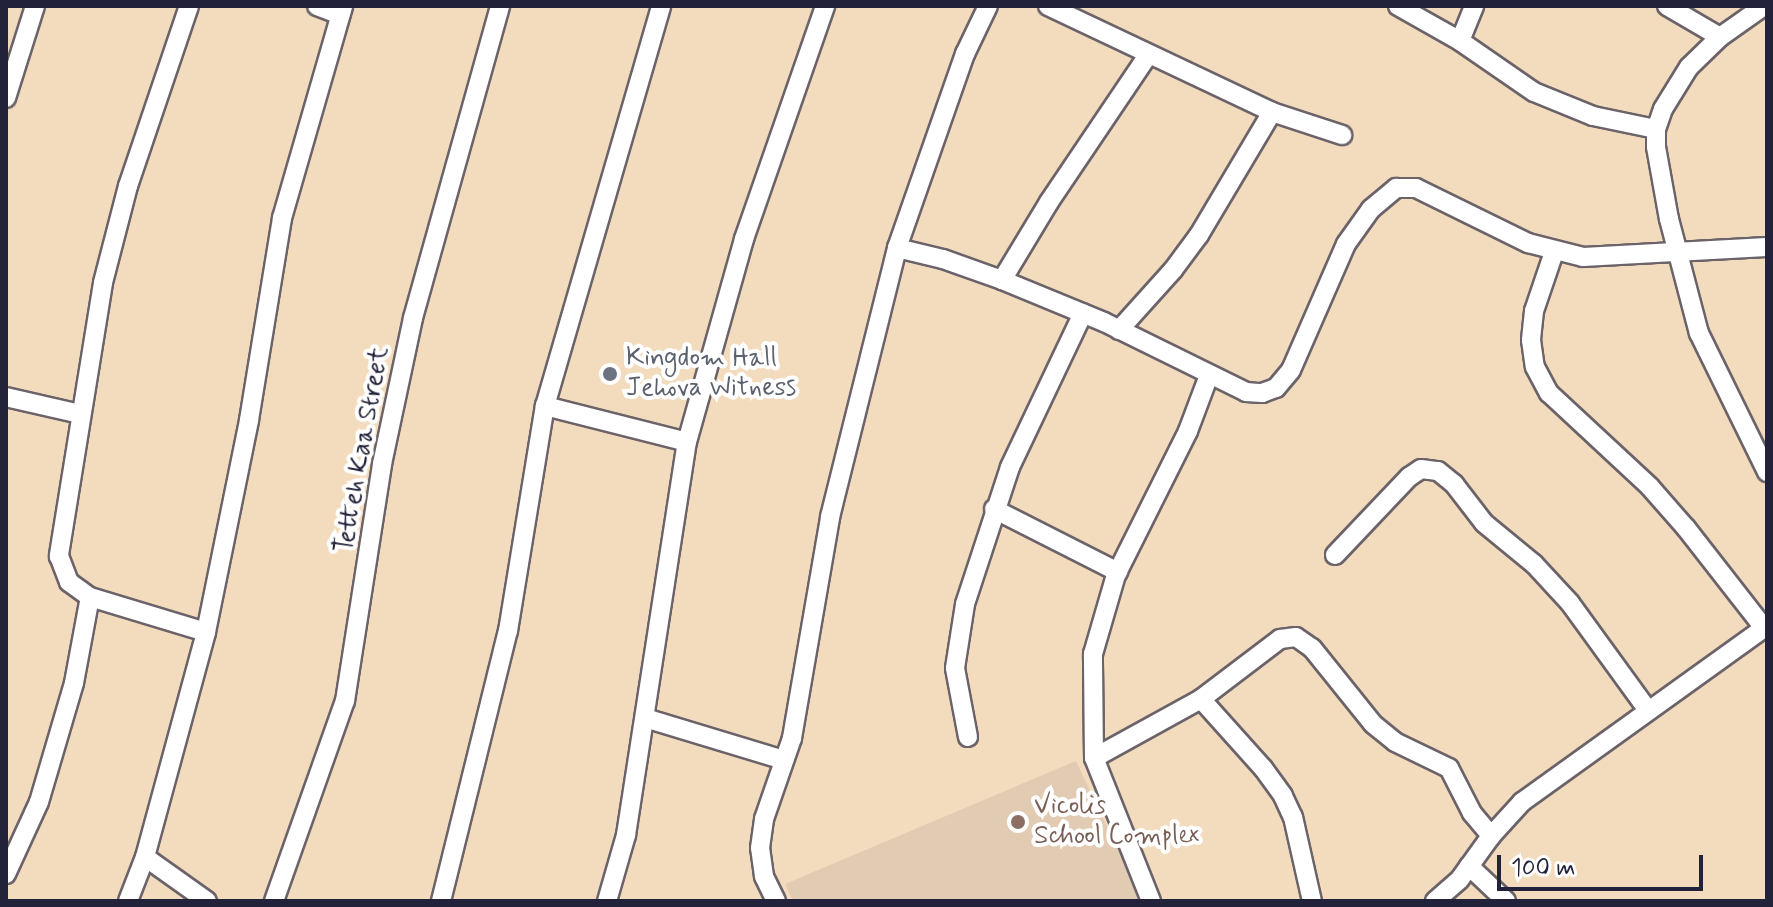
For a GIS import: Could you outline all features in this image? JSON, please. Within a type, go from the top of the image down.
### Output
[{"type":"street","points":[[6,98],[35,6]]},
{"type":"street","points":[[189,6],[128,186],[103,283],[59,556],[69,582],[90,597],[206,632]]},
{"type":"street","points":[[128,901],[145,857],[206,632],[249,420],[282,218],[341,10],[317,6]]},
{"type":"street","name":"Tetteh Kaa Street","points":[[274,901],[345,701],[382,464],[413,318],[500,6]]},
{"type":"street","points":[[441,901],[508,631],[545,406],[661,6]]},
{"type":"street","points":[[607,901],[626,835],[678,483],[687,442],[744,239],[825,6]]},
{"type":"street","points":[[776,901],[764,876],[760,848],[764,819],[799,702],[830,517],[897,248],[965,54],[988,6]]},
{"type":"street","points":[[1048,6],[1272,112],[1342,135]]},
{"type":"street","points":[[1398,6],[1460,41],[1534,92],[1593,116],[1656,129]]},
{"type":"street","points":[[1460,41],[1474,6]]},
{"type":"street","points":[[1667,6],[1720,37]]},
{"type":"street","points":[[1764,6],[1720,37],[1674,88],[1656,129],[1661,179],[1699,333],[1767,472]]},
{"type":"street","points":[[1002,280],[1049,202],[1148,55]]},
{"type":"street","points":[[1119,330],[1173,270],[1199,235],[1272,112]]},
{"type":"street","points":[[897,248],[943,259],[1002,280],[1083,313],[1246,392],[1262,393],[1276,388],[1301,351],[1346,244],[1371,209],[1396,188],[1416,188],[1554,252],[1594,257],[1676,249],[1767,247]]},
{"type":"street","points":[[1435,901],[1446,894],[1522,802],[1647,709],[1766,627],[1650,487],[1549,393],[1535,367],[1531,340],[1534,311],[1554,252]]},
{"type":"street","points":[[968,737],[957,687],[957,640],[994,509],[1010,467],[1083,313]]},
{"type":"street","points":[[1151,901],[1094,758],[1090,691],[1093,654],[1118,572],[1188,431],[1209,375]]},
{"type":"street","points":[[6,397],[80,414]]},
{"type":"street","points":[[545,406],[687,442]]},
{"type":"street","points":[[1335,555],[1409,477],[1421,469],[1438,471],[1454,484],[1484,523],[1534,564],[1570,603],[1647,709]]},
{"type":"street","points":[[994,509],[1118,572]]},
{"type":"street","points":[[6,874],[43,790],[74,683],[90,597]]},
{"type":"street","points":[[1094,758],[1201,699],[1280,639],[1296,637],[1312,648],[1373,724],[1395,742],[1440,761],[1449,768],[1472,813],[1491,836]]},
{"type":"street","points":[[1201,699],[1263,768],[1283,796],[1293,817],[1312,901]]},
{"type":"street","points":[[645,718],[784,760]]},
{"type":"street","points":[[145,857],[207,901]]},
{"type":"street","points":[[1469,866],[1506,901]]},
{"type":"shaded area","name":"Vicolis School Complex","points":[[1076,761],[1142,901],[793,901],[785,884]]},
{"type":"place","name":"Kingdom Hall Jehova Witness","points":[[610,374]]},
{"type":"place","name":"Vicolis School Complex","points":[[1018,822]]}]
